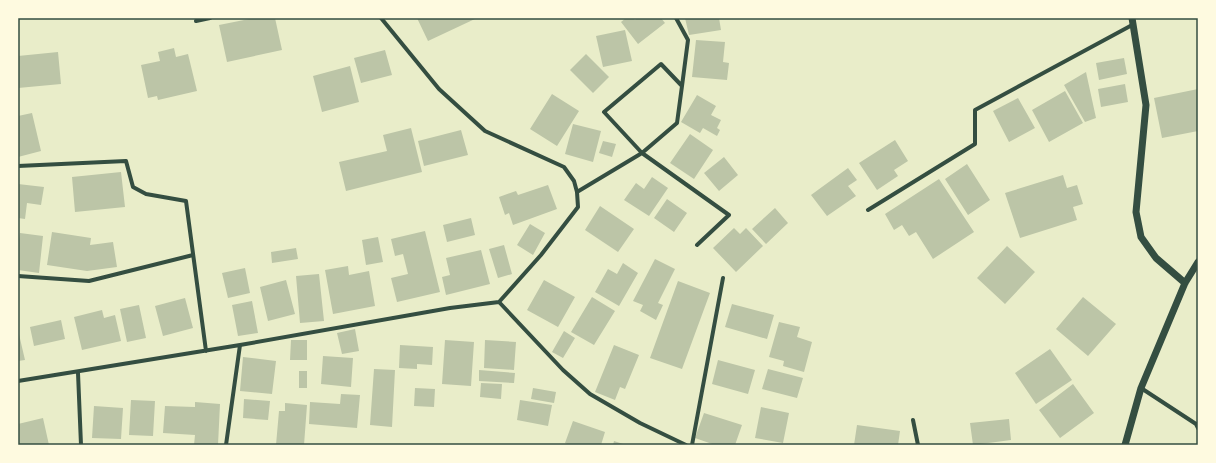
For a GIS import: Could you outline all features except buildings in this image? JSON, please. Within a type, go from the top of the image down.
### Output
[{"type":"street","points":[[196,21],[210,18]]},
{"type":"street","points":[[18,382],[78,373],[450,308],[499,302],[541,255],[578,207],[577,192],[574,181],[564,167],[485,131],[438,89],[381,18]]},
{"type":"street","points":[[577,192],[642,153],[676,123],[688,40],[676,18]]},
{"type":"street","points":[[868,210],[975,144],[975,110],[1133,21],[1146,105],[1136,212],[1142,237],[1156,258],[1185,283]]},
{"type":"street","points":[[682,86],[661,64],[604,112],[642,153],[729,215],[697,245]]},
{"type":"street","points":[[18,166],[126,161],[133,187],[146,194],[186,201],[206,351]]},
{"type":"street","points":[[18,276],[89,281],[193,255]]},
{"type":"street","points":[[1125,445],[1141,388],[1185,283],[1198,262]]},
{"type":"street","points":[[692,445],[723,278]]},
{"type":"street","points":[[499,302],[563,370],[590,394],[640,423],[686,445]]},
{"type":"street","points":[[226,445],[240,345]]},
{"type":"street","points":[[78,373],[81,445]]},
{"type":"street","points":[[1141,388],[1197,424]]},
{"type":"street","points":[[914,420],[918,445]]}]
